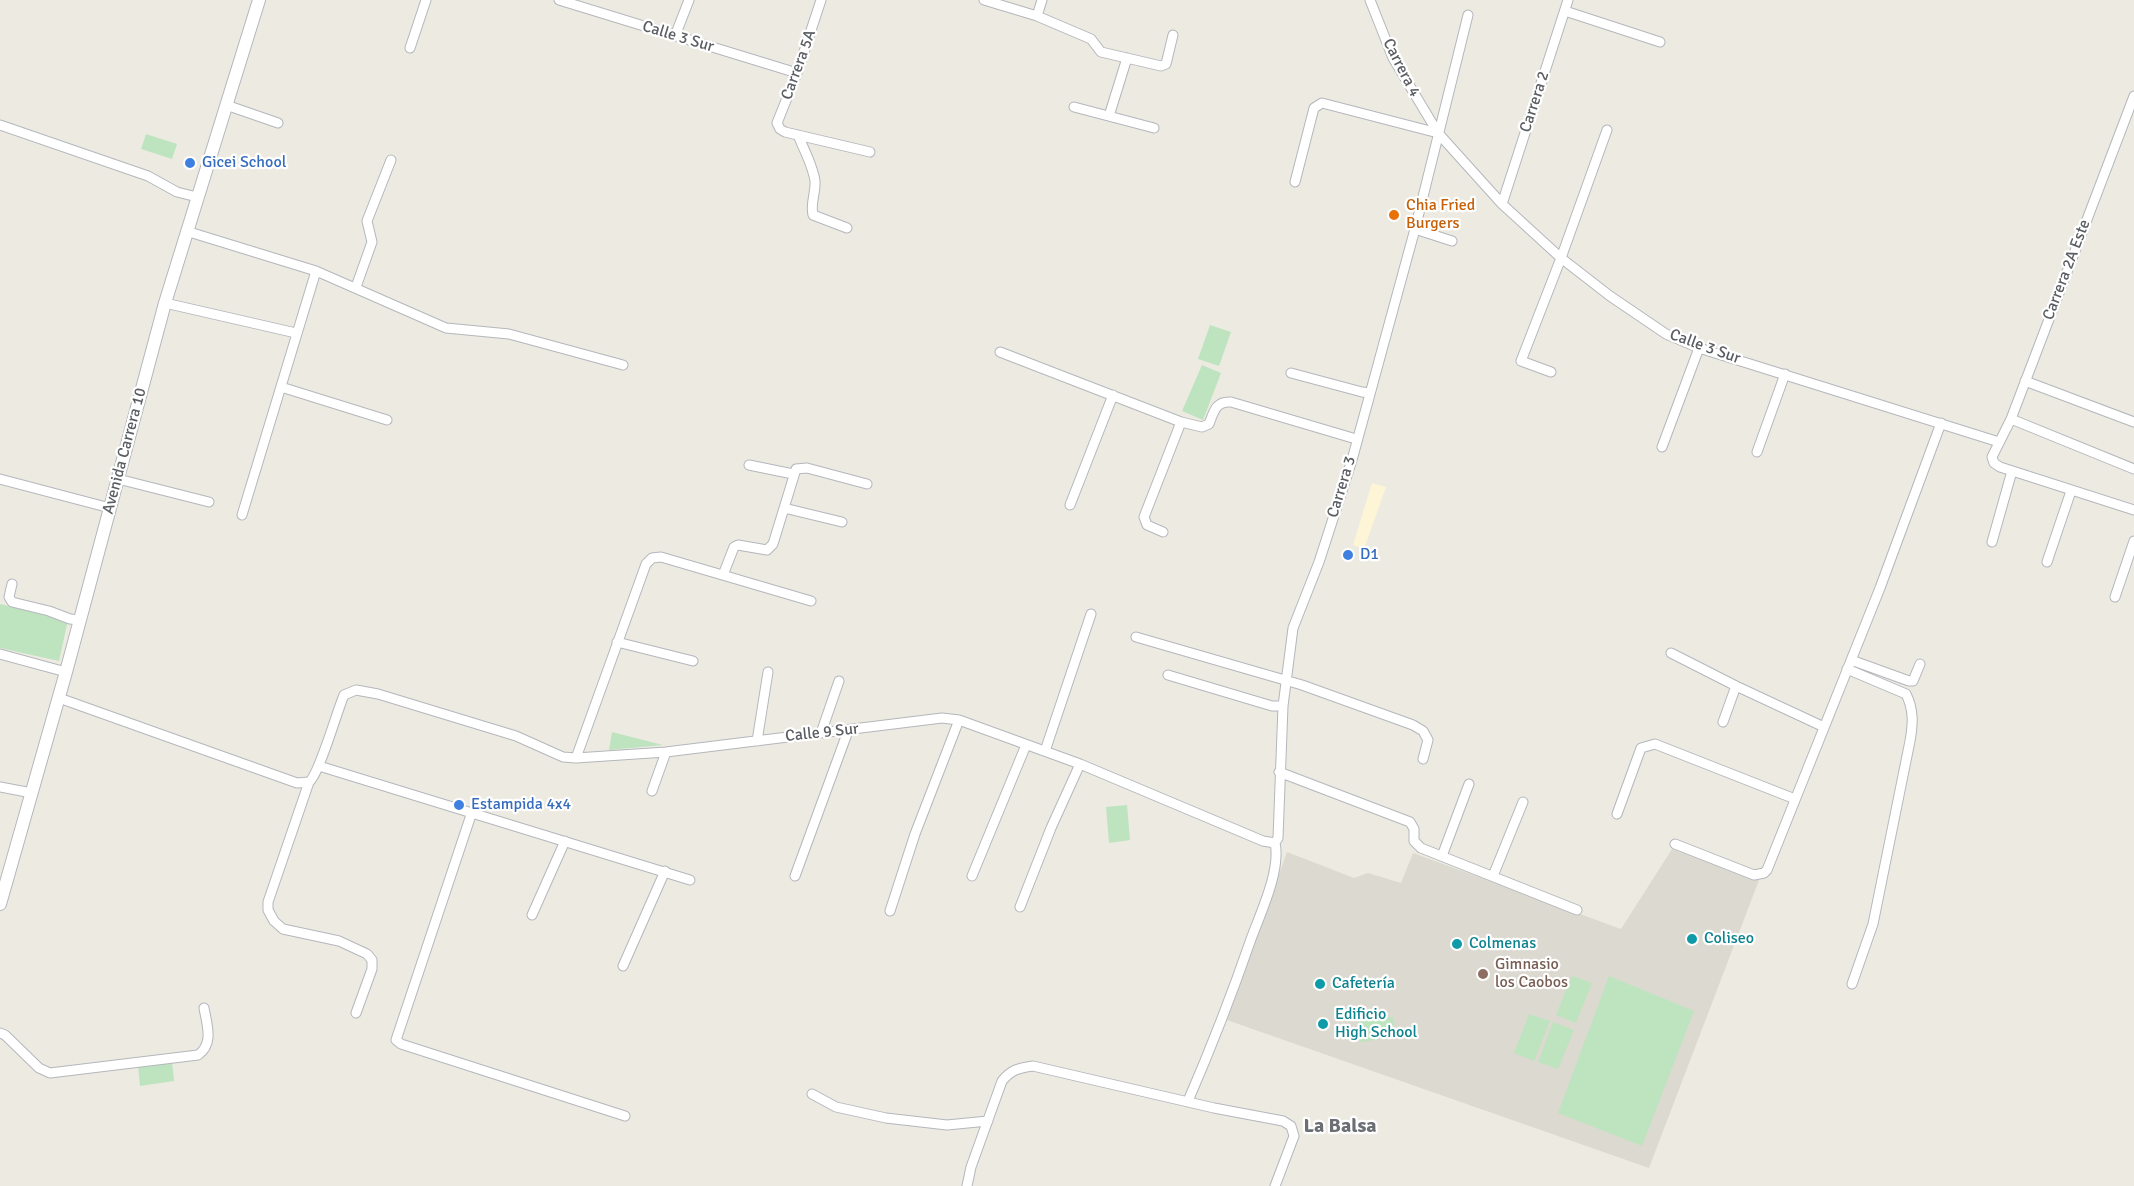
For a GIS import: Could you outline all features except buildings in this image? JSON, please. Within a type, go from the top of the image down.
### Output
[{"type":"street","name":"Avenida Carrera 10","points":[[0,904],[4,874],[32,793],[59,698],[165,303],[259,0]]},
{"type":"street","points":[[410,48],[426,0]]},
{"type":"street","name":"Calle 3 Sur","points":[[559,0],[797,73]]},
{"type":"street","points":[[675,36],[689,0]]},
{"type":"street","name":"Carrera 5A","points":[[798,135],[780,129],[777,123],[797,73],[821,0]]},
{"type":"street","points":[[984,0],[1037,16],[1091,39],[1101,51],[1163,66],[1166,64],[1173,35]]},
{"type":"street","points":[[1037,16],[1042,0]]},
{"type":"street","name":"Carrera 4","points":[[1370,0],[1393,58],[1438,134]]},
{"type":"street","name":"Carrera 2","points":[[1502,204],[1568,0]]},
{"type":"street","points":[[1565,11],[1660,42]]},
{"type":"street","name":"Carrera 3","points":[[1188,1101],[1221,1022],[1264,903],[1277,859],[1275,843],[1278,838],[1283,706],[1293,628],[1352,460],[1415,229],[1468,15]]},
{"type":"street","points":[[1109,116],[1127,58]]},
{"type":"street","name":"Carrera 2A Este","points":[[1999,442],[2011,419],[2134,96]]},
{"type":"street","points":[[1295,182],[1314,108],[1322,103],[1438,134]]},
{"type":"street","points":[[226,105],[278,123]]},
{"type":"street","points":[[1074,107],[1154,128]]},
{"type":"street","points":[[0,125],[148,176],[177,192],[197,197]]},
{"type":"street","points":[[2123,125],[2134,129]]},
{"type":"street","points":[[1551,372],[1521,361],[1607,130]]},
{"type":"street","name":"Calle 3 Sur","points":[[1438,134],[1502,204],[1561,258],[1610,296],[1666,334],[1699,348],[1999,442]]},
{"type":"street","points":[[798,135],[870,152]]},
{"type":"street","points":[[798,135],[813,171],[815,183],[813,215],[847,228]]},
{"type":"street","points":[[356,287],[372,242],[367,221],[391,160]]},
{"type":"street","points":[[1415,229],[1452,241]]},
{"type":"street","points":[[186,231],[316,271],[446,328],[509,334],[623,365]]},
{"type":"street","points":[[242,515],[316,271]]},
{"type":"street","points":[[165,303],[296,333]]},
{"type":"street","points":[[1662,447],[1699,348]]},
{"type":"street","points":[[1000,352],[1181,422],[1206,427],[1216,406],[1223,402],[1232,402],[1356,439]]},
{"type":"street","points":[[1291,373],[1370,393]]},
{"type":"street","points":[[1756,452],[1785,374]]},
{"type":"street","points":[[2025,381],[2134,422]]},
{"type":"street","points":[[281,387],[387,420]]},
{"type":"street","points":[[1070,505],[1113,395]]},
{"type":"street","points":[[2011,419],[2134,469]]},
{"type":"street","points":[[1162,532],[1147,525],[1144,517],[1181,422]]},
{"type":"street","points":[[1675,844],[1754,874],[1764,873],[1849,664],[1941,423]]},
{"type":"street","points":[[1999,442],[1992,457],[1994,463],[2071,491],[2134,510]]},
{"type":"street","points":[[749,465],[793,474]]},
{"type":"street","points":[[723,575],[734,547],[738,544],[767,550],[771,548],[796,469],[807,468],[867,484]]},
{"type":"street","points":[[1992,542],[2012,471]]},
{"type":"street","points":[[0,479],[110,507]]},
{"type":"street","points":[[118,480],[209,502]]},
{"type":"street","points":[[2047,562],[2071,491]]},
{"type":"street","points":[[784,508],[842,522]]},
{"type":"street","points":[[2115,597],[2134,541]]},
{"type":"street","points":[[576,758],[646,564],[652,558],[661,557],[810,601]]},
{"type":"street","points":[[12,584],[9,597],[12,602],[49,611],[70,620],[80,620]]},
{"type":"street","points":[[1045,751],[1090,614]]},
{"type":"street","points":[[1136,637],[1286,680],[1419,728],[1428,740],[1423,759]]},
{"type":"street","points":[[617,642],[693,661]]},
{"type":"street","points":[[1671,653],[1824,727]]},
{"type":"street","points":[[0,654],[66,672]]},
{"type":"street","points":[[1849,664],[1909,681],[1913,681],[1920,664]]},
{"type":"street","points":[[1849,664],[1906,694],[1912,705],[1913,715],[1910,741],[1874,924],[1852,984]]},
{"type":"street","points":[[757,741],[768,672]]},
{"type":"street","points":[[1168,675],[1272,706],[1283,706]]},
{"type":"street","points":[[821,733],[839,681]]},
{"type":"street","points":[[1723,722],[1736,686]]},
{"type":"street","name":"Calle 9 Sur","points":[[319,766],[344,695],[356,690],[378,694],[516,736],[563,757],[576,758],[666,752],[942,718],[959,720],[1080,764],[1263,841],[1275,843]]},
{"type":"street","points":[[59,698],[297,783],[309,782]]},
{"type":"street","points":[[890,911],[915,834],[959,720]]},
{"type":"street","points":[[795,876],[848,731]]},
{"type":"street","points":[[1617,814],[1641,748],[1655,744],[1795,799]]},
{"type":"street","points":[[972,876],[1026,745]]},
{"type":"street","points":[[652,791],[666,752]]},
{"type":"street","points":[[1020,906],[1051,828],[1080,764]]},
{"type":"street","points":[[356,1013],[372,969],[372,960],[367,954],[339,941],[284,928],[274,921],[268,910],[268,902],[309,782],[319,766],[690,880]]},
{"type":"street","points":[[1279,772],[1410,822],[1414,829],[1414,841],[1418,846],[1576,910]]},
{"type":"street","points":[[1442,856],[1469,784]]},
{"type":"street","points":[[0,787],[32,793]]},
{"type":"street","points":[[1493,876],[1523,802]]},
{"type":"street","points":[[472,812],[396,1040],[401,1044],[625,1116]]},
{"type":"street","points":[[532,915],[565,841]]},
{"type":"street","points":[[624,966],[664,871]]},
{"type":"street","points":[[0,1033],[5,1035],[39,1068],[50,1073],[198,1055],[205,1050],[209,1042],[204,1008]]},
{"type":"street","points":[[967,1186],[971,1167],[1002,1081],[1010,1072],[1033,1066],[1214,1108],[1283,1121],[1292,1126],[1294,1137],[1275,1186]]},
{"type":"street","points":[[812,1094],[836,1107],[886,1118],[947,1125],[988,1121]]},
{"type":"shaded area","points":[[1372,483],[1386,487],[1364,549],[1353,545]]},
{"type":"shaded area","name":"Gimnasio los Caobos","points":[[1672,849],[1759,880],[1649,1168],[1227,1020],[1287,852],[1354,878],[1368,873],[1401,883],[1413,853],[1621,929]]},
{"type":"green space","points":[[146,134],[177,144],[172,159],[141,149]]},
{"type":"green space","points":[[1210,325],[1231,332],[1219,366],[1198,359]]},
{"type":"green space","points":[[1202,365],[1221,373],[1203,420],[1182,411]]},
{"type":"green space","points":[[0,604],[68,620],[59,661],[0,648]]},
{"type":"green space","points":[[612,732],[663,745],[609,750]]},
{"type":"green space","points":[[1127,805],[1130,840],[1109,843],[1106,807]]},
{"type":"green space","points":[[1572,976],[1592,983],[1576,1023],[1556,1015]]},
{"type":"green space","points":[[1609,976],[1694,1011],[1642,1146],[1558,1113]]},
{"type":"green space","points":[[1529,1014],[1550,1021],[1534,1061],[1514,1053]]},
{"type":"green space","points":[[1393,1017],[1396,1037],[1360,1042],[1358,1022]]},
{"type":"green space","points":[[1553,1022],[1574,1030],[1558,1069],[1538,1062]]},
{"type":"green space","points":[[172,1061],[174,1081],[140,1086],[138,1065]]},
{"type":"place","name":"Gicei School","points":[[190,163]]},
{"type":"place","name":"Chia Fried Burgers","points":[[1394,215]]},
{"type":"place","name":"D1","points":[[1348,555]]},
{"type":"place","name":"Estampida 4x4","points":[[459,805]]},
{"type":"place","name":"Coliseo","points":[[1692,939]]},
{"type":"place","name":"Colmenas","points":[[1457,944]]},
{"type":"place","name":"Gimnasio los Caobos","points":[[1483,974]]},
{"type":"place","name":"Cafetería","points":[[1320,984]]},
{"type":"place","name":"Edificio High School","points":[[1323,1024]]},
{"type":"district","name":"La Balsa","points":[[1340,1127]]}]
